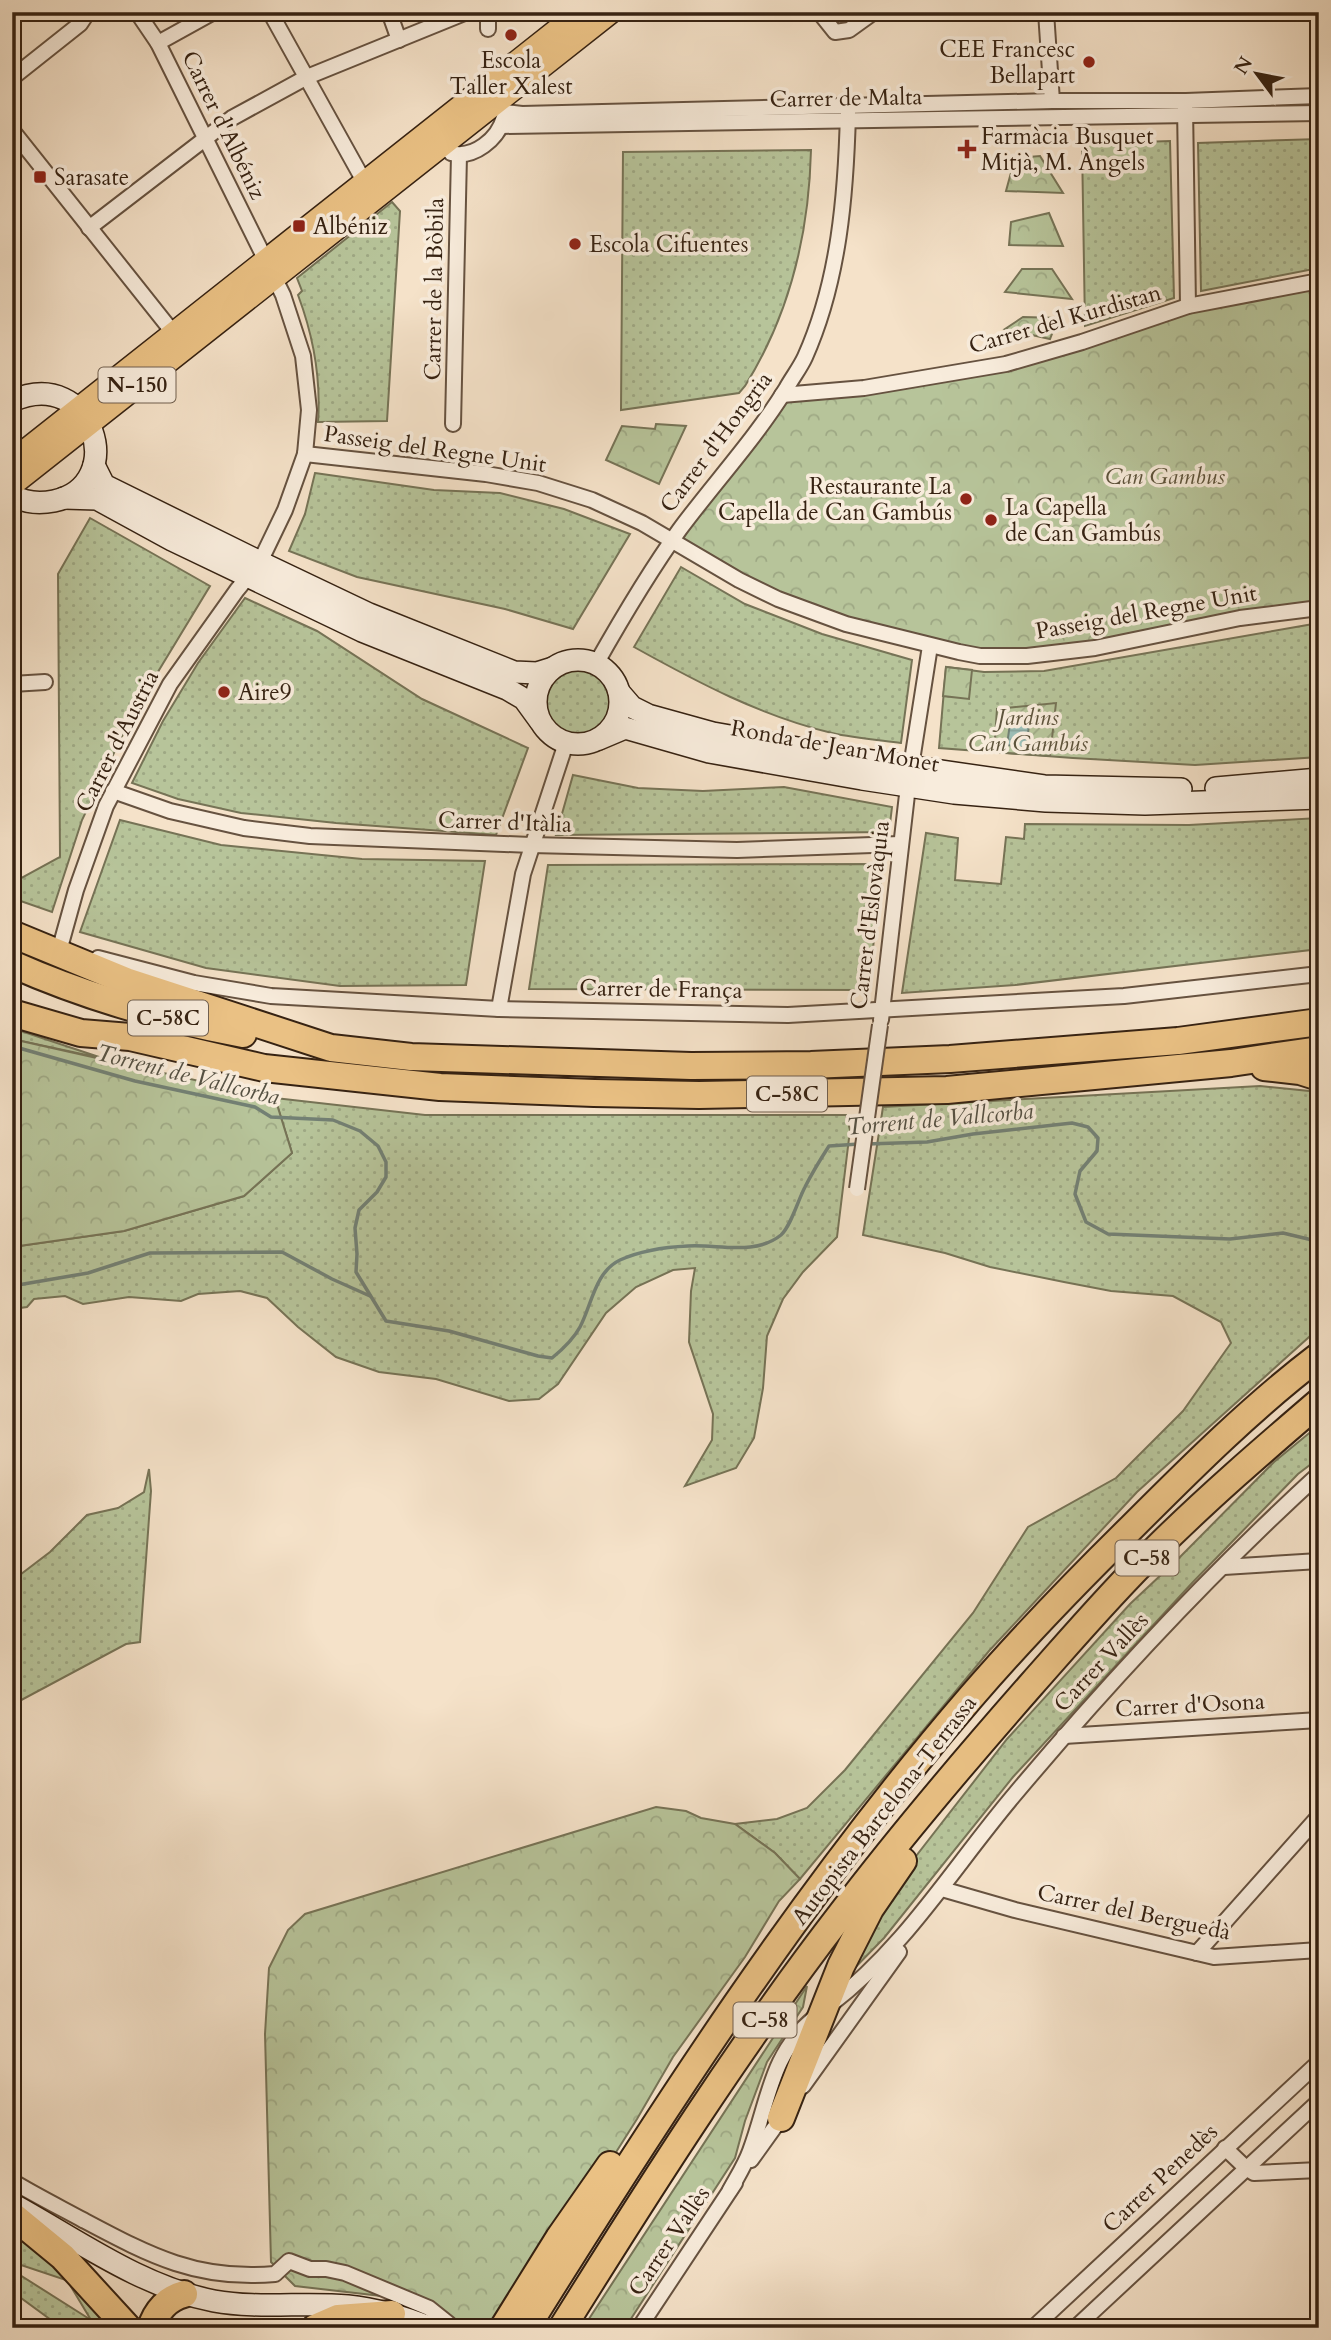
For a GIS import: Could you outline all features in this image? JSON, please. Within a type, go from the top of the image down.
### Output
[{"type":"highway","points":[[12,934],[126,981],[331,1048]]},
{"type":"highway","name":"C-58C","points":[[12,964],[55,983],[135,1009],[197,1025],[331,1048],[493,1060],[691,1066],[811,1065],[950,1059],[1178,1041],[1319,1022]]},
{"type":"highway","name":"C-58C","points":[[12,994],[130,1037],[264,1068],[440,1087],[699,1095],[947,1090],[1231,1063],[1319,1050]]},
{"type":"highway","points":[[12,1013],[81,1033],[130,1037]]},
{"type":"highway","points":[[1231,1063],[1286,1069],[1319,1077]]},
{"type":"highway","points":[[1289,1378],[1319,1348]]},
{"type":"highway","name":"Autopista Barcelona-Terrassa","points":[[526,2328],[716,2033],[820,1888],[901,1782],[1049,1609],[1170,1489],[1289,1378],[1319,1356]]},
{"type":"highway","name":"Autopista Barcelona-Terrassa","points":[[562,2328],[675,2151],[805,1963],[916,1819],[991,1730],[1153,1552],[1239,1471],[1319,1402]]},
{"type":"highway","points":[[781,2118],[841,1966],[870,1909],[991,1730]]},
{"type":"highway","points":[[503,2328],[559,2238],[648,2111],[716,2033]]},
{"type":"highway","points":[[12,2216],[63,2256],[128,2328]]},
{"type":"highway","points":[[151,2328],[164,2305],[172,2298],[184,2294]]},
{"type":"highway","points":[[315,2328],[338,2318],[392,2314]]},
{"type":"main road","name":"N-150","points":[[498,106],[581,12]]},
{"type":"main road","name":"N-150","points":[[12,462],[84,415],[270,269],[498,106],[610,12]]},
{"type":"main road","name":"N-150","points":[[179,340],[237,307],[270,269],[365,183],[446,142]]},
{"type":"main road","name":"N-150","points":[[14,497],[84,415]]},
{"type":"street","points":[[12,78],[80,24],[88,12]]},
{"type":"street","name":"Carrer d'Albéniz","points":[[137,12],[158,43],[284,295],[303,356],[309,410],[305,454]]},
{"type":"street","points":[[158,43],[214,12]]},
{"type":"street","points":[[270,12],[365,183]]},
{"type":"street","points":[[389,12],[399,40]]},
{"type":"street","points":[[89,228],[232,118],[307,77],[467,12]]},
{"type":"street","points":[[488,12],[488,29]]},
{"type":"street","points":[[819,12],[835,32],[849,30],[874,12]]},
{"type":"street","points":[[1046,12],[1052,101]]},
{"type":"street","name":"Carrer de Malta","points":[[498,106],[522,114],[848,114],[1185,108],[1319,96]]},
{"type":"street","name":"Carrer de Malta","points":[[848,114],[1052,101],[1319,113]]},
{"type":"street","points":[[1185,108],[1188,306]]},
{"type":"street","name":"Carrer d'Hongria","points":[[596,664],[652,570],[770,415],[804,359],[824,307],[846,184],[848,114]]},
{"type":"street","points":[[12,130],[179,340]]},
{"type":"street","name":"Carrer de la Bòbila","points":[[446,142],[453,424]]},
{"type":"street","name":"Carrer del Kurdistan","points":[[782,395],[864,388],[1006,364],[1082,342],[1188,306],[1319,281]]},
{"type":"street","points":[[12,401],[28,395],[51,394],[62,398],[84,415],[96,444],[94,465],[82,486],[64,498]]},
{"type":"street","name":"Passeig del Regne Unit","points":[[305,454],[486,474],[538,483],[592,500],[642,523],[739,580],[778,599],[846,624],[979,656],[1027,656],[1095,648],[1240,618],[1319,608]]},
{"type":"street","name":"Carrer d'Austria","points":[[61,944],[76,890],[113,791],[170,684],[254,570],[285,510],[305,454]]},
{"type":"street","points":[[14,497],[39,503],[64,498],[97,499],[172,540],[254,570],[369,614],[514,672],[537,673],[578,660],[596,664],[608,672],[619,692],[618,713],[610,729],[599,738],[589,743],[566,743],[553,736],[524,699],[507,689],[365,632],[254,570],[104,485],[94,465]]},
{"type":"street","name":"Carrer d'Eslovàquia","points":[[857,1189],[881,1018],[909,776],[930,646]]},
{"type":"street","points":[[540,721],[536,708],[537,693],[543,679],[553,668]]},
{"type":"street","points":[[12,684],[45,682]]},
{"type":"street","name":"Ronda de Jean Monet","points":[[619,692],[632,707],[643,714],[713,733],[909,776],[954,793],[1046,801],[1144,804],[1319,798]]},
{"type":"street","name":"Ronda de Jean Monet","points":[[599,738],[625,728],[709,752],[909,776],[1044,786],[1227,788],[1319,779]]},
{"type":"street","points":[[499,1009],[523,874],[566,743]]},
{"type":"street","name":"Carrer d'Itàlia","points":[[113,791],[170,811],[244,828],[310,836],[737,850],[900,844]]},
{"type":"street","name":"Carrer de França","points":[[12,922],[98,958],[194,983],[271,996],[499,1009],[881,1018],[1124,996],[1319,974]]},
{"type":"street","name":"Carrer Vallès","points":[[730,2190],[750,2151],[766,2093],[792,2040],[804,2026],[867,1975],[938,1893],[987,1828],[1065,1736],[1224,1567],[1319,1474]]},
{"type":"street","points":[[1224,1567],[1319,1561]]},
{"type":"street","name":"Carrer d'Osona","points":[[1065,1736],[1319,1720]]},
{"type":"street","points":[[1197,1952],[1319,1816]]},
{"type":"street","name":"Carrer Vallès","points":[[642,2324],[730,2190],[920,1923],[938,1893]]},
{"type":"street","name":"Carrer del Berguedà","points":[[938,1893],[1214,1957],[1319,1950]]},
{"type":"street","name":"Carrer Penedès","points":[[1033,2328],[1319,2062]]},
{"type":"street","points":[[1075,2328],[1319,2101]]},
{"type":"street","points":[[1225,2148],[1254,2173],[1319,2170]]},
{"type":"street","points":[[12,2181],[119,2240],[171,2263],[211,2273],[257,2276],[275,2274],[289,2261],[310,2269],[345,2273],[429,2308],[449,2324],[449,2328]]},
{"type":"street","points":[[12,2204],[102,2255],[184,2294],[217,2302],[248,2305],[350,2306],[392,2314],[431,2328]]},
{"type":"green space","points":[[1319,139],[1319,268],[1201,291],[1198,143]]},
{"type":"green space","points":[[1170,141],[1174,298],[1085,326],[1082,144]]},
{"type":"green space","points":[[811,150],[806,213],[794,273],[774,331],[745,386],[739,393],[621,410],[623,152]]},
{"type":"green space","points":[[1040,156],[1063,193],[1006,191],[1015,158]]},
{"type":"green space","points":[[392,202],[400,211],[387,421],[318,422],[315,357],[298,295],[302,291],[297,278]]},
{"type":"green space","points":[[1049,213],[1063,246],[1009,245],[1011,222]]},
{"type":"green space","points":[[1022,269],[1052,269],[1072,299],[1005,292]]},
{"type":"green space","name":"Can Gambus","points":[[1319,281],[1319,608],[1095,648],[980,656],[846,624],[672,541],[782,395],[939,377],[1188,306]]},
{"type":"green space","points":[[1023,317],[1058,318],[1050,339],[1005,329]]},
{"type":"green space","points":[[656,424],[686,426],[659,484],[606,460],[622,426],[655,429]]},
{"type":"green space","points":[[315,473],[434,490],[500,493],[564,509],[630,534],[573,629],[505,609],[357,577],[289,551],[305,514]]},
{"type":"green space","points":[[90,518],[210,586],[133,713],[82,820],[52,912],[12,898],[12,883],[60,857],[58,574]]},
{"type":"green space","points":[[681,567],[745,604],[822,634],[912,660],[901,743],[832,733],[780,717],[706,685],[634,647]]},
{"type":"green space","points":[[245,598],[317,631],[422,699],[528,748],[496,835],[241,813],[178,799],[132,783],[163,721],[198,663]]},
{"type":"green space","points":[[1319,623],[1319,757],[1195,765],[939,748],[946,667],[984,672],[1044,671]]},
{"type":"green space","points":[[578,665],[599,671],[609,681],[615,702],[609,723],[599,733],[578,739],[557,733],[547,723],[541,702],[547,681],[557,671]]},
{"type":"green space","name":"Jardins Can Gambús","points":[[946,667],[972,670],[969,699],[943,696]]},
{"type":"green space","name":"Jardins Can Gambús","points":[[1056,703],[1050,756],[994,752],[997,709]]},
{"type":"green space","points":[[573,775],[638,788],[703,791],[784,787],[892,807],[889,832],[556,835]]},
{"type":"green space","points":[[1319,818],[1319,949],[1015,985],[902,993],[926,833],[958,838],[955,880],[1001,884],[1006,837],[1024,839],[1025,824],[1189,825]]},
{"type":"green space","points":[[120,820],[221,845],[362,859],[485,861],[466,985],[340,986],[206,968],[80,932]]},
{"type":"green space","points":[[883,864],[868,990],[529,989],[548,865]]},
{"type":"green space","points":[[12,1028],[105,1059],[12,1039]]},
{"type":"green space","points":[[12,1039],[275,1098],[292,1153],[244,1196],[124,1231],[12,1247]]},
{"type":"green space","points":[[1260,1086],[1319,1092],[1319,1328],[1137,1492],[989,1651],[800,1879],[775,1853],[735,1824],[777,1819],[807,1808],[845,1770],[973,1613],[1028,1527],[1116,1478],[1183,1411],[1231,1343],[1221,1322],[1173,1296],[1111,1291],[1064,1282],[990,1267],[945,1253],[863,1235],[883,1107]]},
{"type":"green space","points":[[275,1098],[425,1115],[846,1115],[850,1130],[837,1237],[803,1272],[783,1299],[767,1336],[763,1388],[754,1438],[736,1468],[685,1486],[712,1440],[713,1414],[689,1342],[691,1291],[695,1268],[673,1270],[636,1287],[606,1313],[558,1384],[539,1399],[509,1401],[436,1379],[379,1372],[336,1357],[267,1298],[240,1291],[198,1294],[181,1301],[129,1297],[83,1304],[65,1296],[34,1299],[27,1307],[12,1309],[12,1247],[124,1231],[244,1196],[292,1153]]},
{"type":"green space","points":[[1319,1425],[1319,1458],[1298,1474],[1193,1582],[1013,1777],[884,1938],[839,1984],[878,1905],[1007,1739],[1130,1604],[1274,1462]]},
{"type":"green space","points":[[149,1469],[151,1491],[140,1642],[126,1644],[12,1705],[12,1581],[50,1552],[87,1515],[118,1508],[144,1492]]},
{"type":"green space","points":[[656,1807],[686,1811],[701,1818],[735,1824],[775,1853],[800,1879],[779,1901],[745,1957],[673,2057],[505,2328],[467,2328],[447,2317],[390,2297],[295,2286],[271,2262],[265,2034],[269,1968],[288,1930],[305,1914]]},
{"type":"green space","points":[[807,1986],[803,2007],[767,2062],[745,2121],[735,2158],[625,2328],[583,2328]]},
{"type":"green space","points":[[12,2228],[54,2261],[75,2283],[12,2262]]},
{"type":"green space","points":[[12,2270],[91,2320],[70,2285],[75,2283],[114,2328],[62,2328],[17,2295],[12,2286]]},
{"type":"water","points":[[1011,716],[1030,718],[1026,748],[1007,745]]},
{"type":"waterway","name":"Torrent de Vallcorba","points":[[12,1046],[135,1081],[255,1107],[271,1117],[333,1120],[360,1131],[378,1146],[386,1162],[386,1177],[377,1192],[359,1210],[355,1228],[356,1272],[386,1321],[449,1331],[552,1358],[577,1332],[595,1289],[612,1265],[628,1257],[662,1248],[736,1248],[771,1241],[781,1235],[788,1226],[808,1182],[829,1146],[859,1144]]},
{"type":"waterway","name":"Torrent de Vallcorba","points":[[867,1144],[927,1142],[1072,1123],[1088,1127],[1098,1138],[1097,1151],[1080,1171],[1075,1194],[1086,1222],[1108,1234],[1230,1239],[1283,1233],[1319,1244]]},
{"type":"waterway","points":[[12,1286],[88,1273],[150,1253],[282,1252],[370,1296]]},
{"type":"place","name":"Escola Taller Xalest","points":[[511,35]]},
{"type":"place","name":"CEE Francesc Bellapart","points":[[1089,62]]},
{"type":"place","name":"Farmàcia Busquet Mitjà, M. Àngels","points":[[967,149]]},
{"type":"place","name":"Sarasate","points":[[40,177]]},
{"type":"place","name":"Albéniz","points":[[299,226]]},
{"type":"place","name":"Escola Cifuentes","points":[[575,244]]},
{"type":"place","name":"Restaurante La Capella de Can Gambús","points":[[966,499]]},
{"type":"place","name":"La Capella de Can Gambús","points":[[991,520]]},
{"type":"place","name":"Aire9","points":[[224,692]]}]
